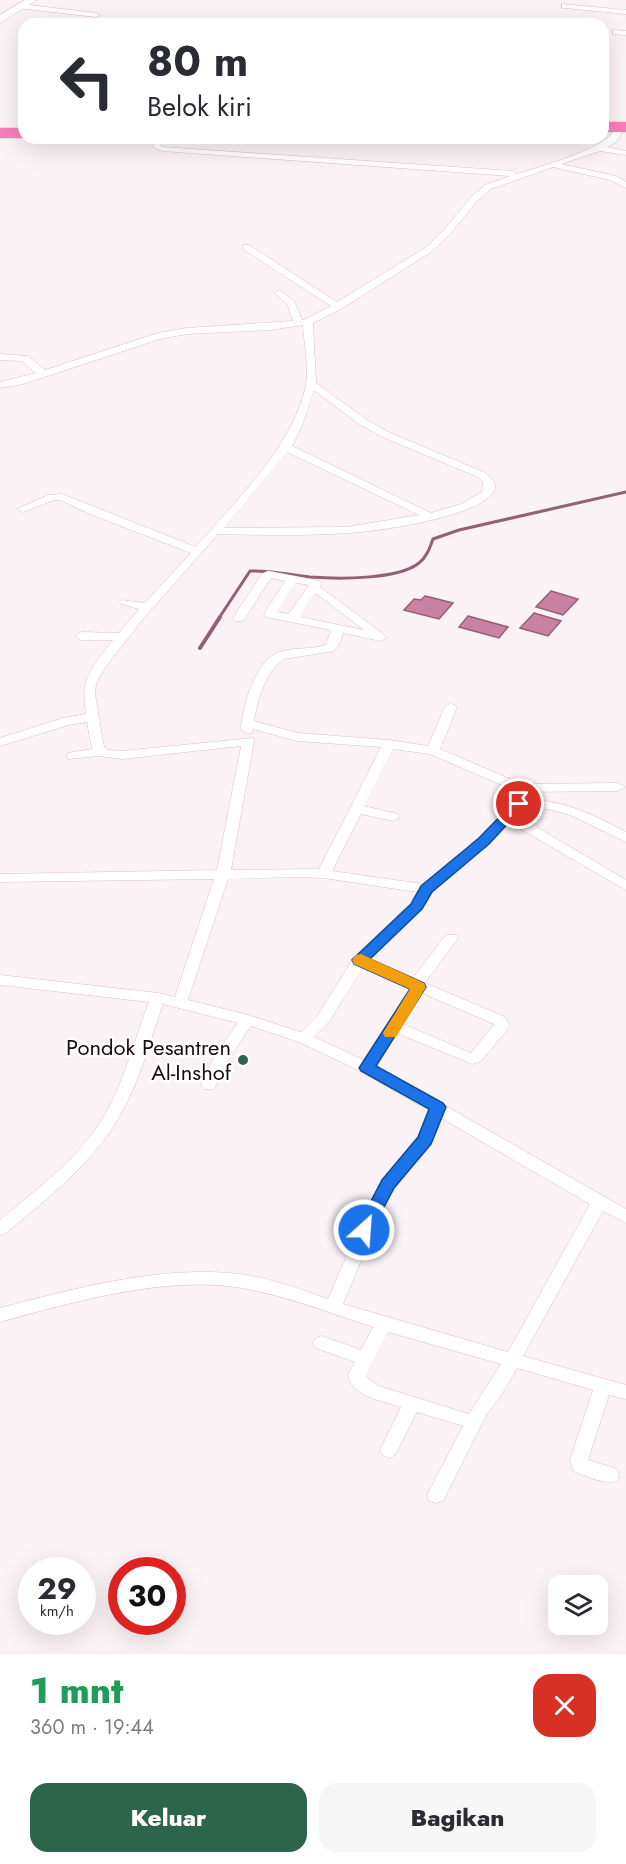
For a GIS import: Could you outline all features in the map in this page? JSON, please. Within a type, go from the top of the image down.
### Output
[{"type":"highway","points":[[609,129],[624,130]]},
{"type":"highway","points":[[0,135],[18,135]]},
{"type":"street","points":[[0,20],[27,2],[96,15]]},
{"type":"street","points":[[565,6],[626,12]]},
{"type":"street","points":[[616,32],[626,33]]},
{"type":"street","points":[[609,142],[624,130]]},
{"type":"street","points":[[158,144],[157,147],[162,149],[521,175]]},
{"type":"street","points":[[0,385],[19,382],[172,333],[270,327],[303,322],[338,307],[428,250],[447,232],[474,199],[488,187],[554,165],[606,144]]},
{"type":"street","points":[[599,148],[626,153]]},
{"type":"street","points":[[554,165],[613,178],[626,185]]},
{"type":"street","points":[[246,247],[338,307]]},
{"type":"street","points":[[100,752],[89,694],[90,684],[102,661],[286,447],[297,426],[310,384],[303,322],[291,303],[279,293]]},
{"type":"street","points":[[0,357],[25,358],[43,374]]},
{"type":"street","points":[[214,531],[347,530],[401,523],[461,508],[488,494],[490,488],[487,479],[374,429],[325,391],[310,384]]},
{"type":"street","points":[[286,447],[429,516]]},
{"type":"street","points":[[23,509],[58,496],[196,553]]},
{"type":"street","points":[[239,618],[268,574],[316,583],[292,619]]},
{"type":"street","points":[[293,578],[270,614],[381,637],[321,592],[313,589]]},
{"type":"street","points":[[125,602],[148,607]]},
{"type":"street","points":[[180,1003],[223,874],[248,741],[247,723],[251,701],[268,669],[277,658],[330,648],[335,641],[338,628]]},
{"type":"street","points":[[81,636],[121,637]]},
{"type":"street","points":[[433,751],[451,707]]},
{"type":"street","points":[[0,742],[67,721],[94,717]]},
{"type":"street","points":[[247,723],[297,737],[389,744],[433,751],[520,789],[618,787]]},
{"type":"street","points":[[73,756],[100,752],[122,755],[248,741]]},
{"type":"street","points":[[324,874],[389,744]]},
{"type":"street","points":[[304,1038],[324,1018],[359,960],[417,906],[426,889],[460,862],[509,816],[519,804],[520,789]]},
{"type":"street","points":[[519,804],[550,804],[569,809],[626,838]]},
{"type":"street","points":[[358,808],[393,817]]},
{"type":"street","points":[[509,816],[626,886]]},
{"type":"street","points":[[0,878],[324,874],[426,889]]},
{"type":"street","points":[[367,1068],[396,1026],[417,986],[451,938]]},
{"type":"street","points":[[359,960],[500,1021],[502,1026],[472,1059],[396,1026]]},
{"type":"street","points":[[0,980],[158,998],[248,1020],[304,1038],[367,1068],[438,1107],[626,1217]]},
{"type":"street","points":[[0,1229],[60,1179],[106,1127],[158,998]]},
{"type":"street","points":[[209,1085],[223,1055],[248,1020]]},
{"type":"street","points":[[333,1307],[375,1208],[388,1185],[425,1139],[438,1107]]},
{"type":"street","points":[[436,1495],[600,1202]]},
{"type":"street","points":[[0,1315],[78,1295],[161,1281],[200,1279],[240,1281],[274,1288],[384,1324],[626,1392]]},
{"type":"street","points":[[384,1324],[357,1375],[358,1382],[373,1391],[469,1421]]},
{"type":"street","points":[[322,1343],[365,1359]]},
{"type":"street","points":[[603,1387],[579,1461],[580,1466],[610,1475]]},
{"type":"street","points":[[389,1450],[412,1403]]},
{"type":"shaded area","points":[[551,591],[578,599],[563,615],[536,607]]},
{"type":"shaded area","points":[[425,596],[453,603],[439,619],[404,610],[414,599],[421,600]]},
{"type":"shaded area","points":[[534,613],[561,621],[548,636],[520,628]]},
{"type":"shaded area","points":[[468,616],[508,627],[499,638],[459,627]]},
{"type":"waterway","points":[[219,618],[250,571],[335,578],[397,573],[422,561],[433,539],[459,530],[626,492]]},
{"type":"waterway","points":[[200,648],[220,617]]},
{"type":"slow traffic","points":[[361,959],[359,960],[419,987],[390,1033]]},
{"type":"place","name":"Pondok Pesantren Al-Inshof","points":[[243,1060]]},
{"type":"route","points":[[364,1230],[388,1185],[425,1139],[438,1107],[367,1068],[419,987],[359,960],[417,906],[426,889],[484,841],[517,809],[519,804]]}]
